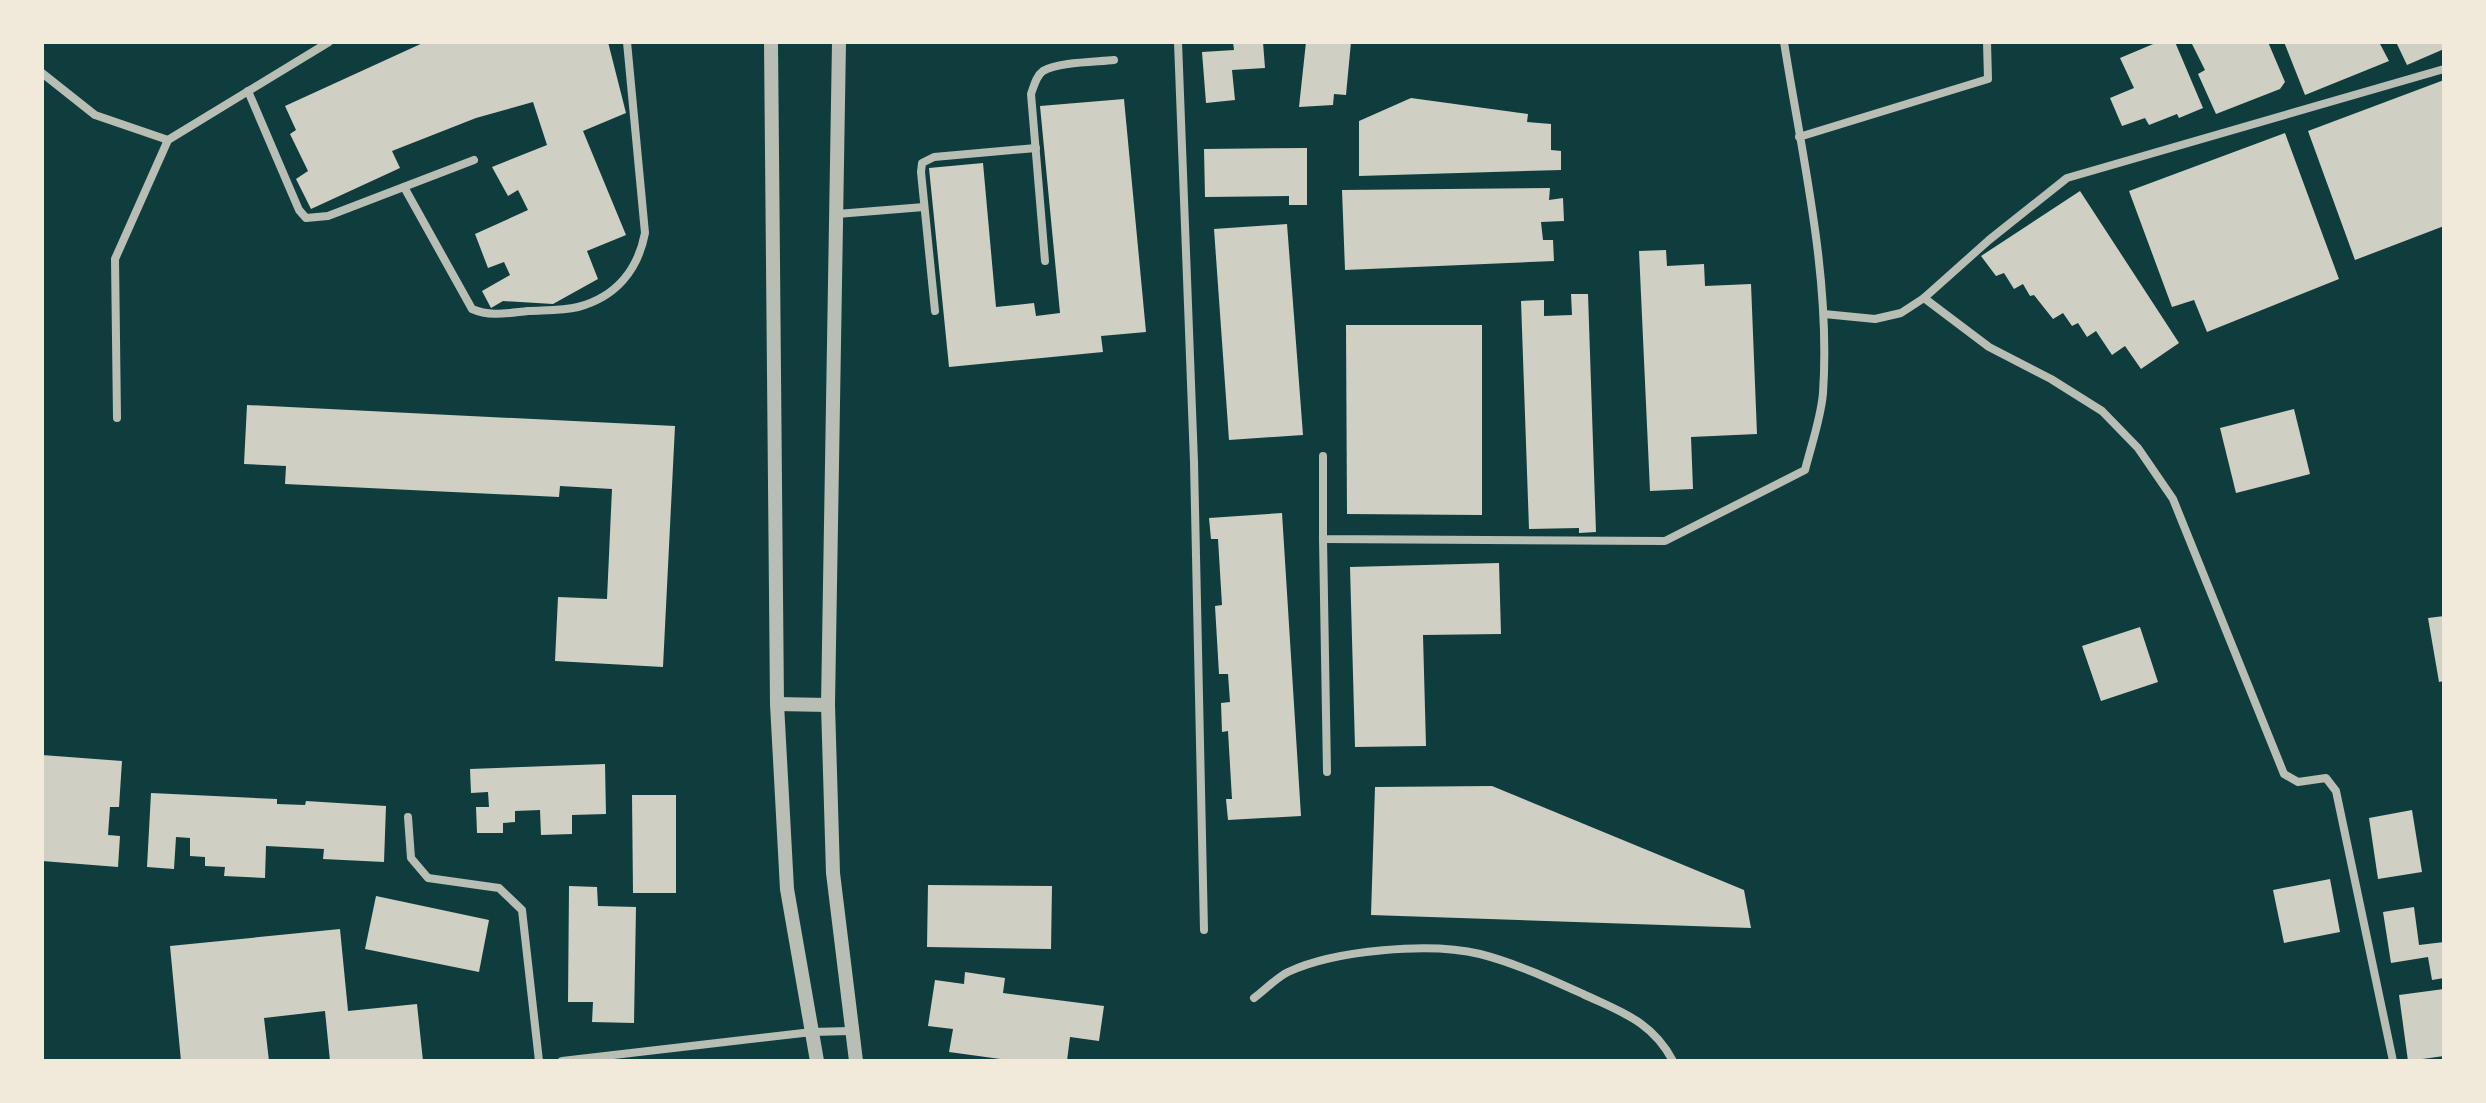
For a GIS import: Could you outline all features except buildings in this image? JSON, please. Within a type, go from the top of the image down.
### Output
[{"type":"street","points":[[117,418],[115,259],[168,140],[329,42]]},
{"type":"street","points":[[404,187],[472,309],[490,314],[578,307],[613,290],[625,279],[641,255],[645,233],[627,42]]},
{"type":"street","points":[[771,42],[777,704],[787,889],[817,1061]]},
{"type":"street","points":[[839,42],[828,705],[833,873],[856,1061]]},
{"type":"street","points":[[1178,42],[1194,462],[1204,930]]},
{"type":"street","points":[[1323,539],[1665,541],[1805,470],[1823,396],[1824,314],[1784,42]]},
{"type":"street","points":[[1799,137],[1988,79],[1987,42]]},
{"type":"street","points":[[1045,261],[1031,94],[1036,78],[1054,68],[1114,60]]},
{"type":"street","points":[[1824,314],[1875,319],[1901,313],[1924,298],[1989,240],[2067,178],[2444,69]]},
{"type":"street","points":[[42,73],[95,115],[168,140]]},
{"type":"street","points":[[248,91],[299,210],[306,218],[328,216],[474,160]]},
{"type":"street","points":[[935,311],[922,163],[927,158],[1036,148]]},
{"type":"street","points":[[837,214],[924,207]]},
{"type":"street","points":[[1924,298],[1989,347],[2051,379],[2102,411],[2138,448],[2173,499],[2284,774],[2298,782],[2326,778],[2336,791],[2393,1061]]},
{"type":"street","points":[[1323,456],[1327,772]]},
{"type":"street","points":[[777,704],[828,705]]},
{"type":"street","points":[[408,817],[411,858],[428,878],[499,888],[522,910],[539,1061]]},
{"type":"street","points":[[1254,998],[1287,973],[1334,957],[1403,948],[1479,954],[1554,981],[1633,1018],[1662,1041],[1673,1061]]},
{"type":"street","points":[[562,1061],[812,1032],[850,1031]]}]
